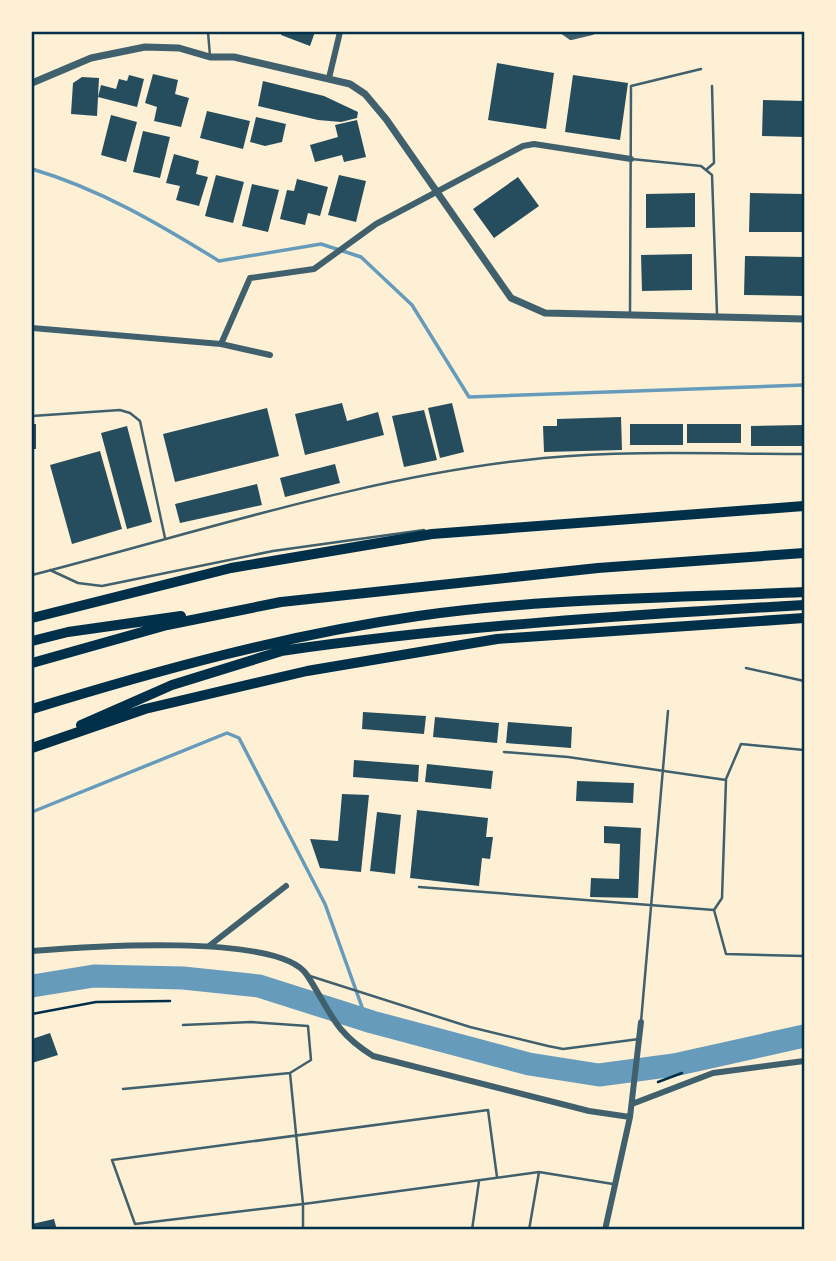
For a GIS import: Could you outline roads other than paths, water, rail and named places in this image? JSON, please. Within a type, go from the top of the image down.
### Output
[{"type":"highway","points":[[32,618],[231,568],[432,534],[804,504]]},
{"type":"highway","points":[[32,641],[68,632],[281,602],[598,568],[804,553]]},
{"type":"highway","points":[[32,709],[184,663],[300,635],[420,615],[558,604],[804,593]]},
{"type":"highway","points":[[32,663],[155,628],[281,602]]},
{"type":"highway","points":[[281,651],[422,631],[804,605]]},
{"type":"highway","points":[[32,748],[172,685],[281,651],[420,615]]},
{"type":"highway","points":[[32,748],[145,709],[307,671],[497,639],[804,618]]},
{"type":"highway","points":[[32,755],[117,708]]},
{"type":"street","points":[[330,78],[340,32]]},
{"type":"street","points":[[564,32],[570,37],[592,32]]},
{"type":"street","points":[[32,83],[91,58],[145,47],[179,48],[210,57],[234,57],[350,84],[365,94],[511,298],[545,313],[804,319]]},
{"type":"street","points":[[221,344],[250,278],[314,269],[376,225],[523,146],[534,144],[631,159]]},
{"type":"street","points":[[32,328],[221,344],[270,355]]},
{"type":"street","points":[[207,947],[286,886]]},
{"type":"street","points":[[32,951],[104,946],[233,946],[284,960],[308,978],[348,1040],[373,1056],[589,1111],[630,1117]]},
{"type":"street","points":[[606,1228],[630,1117],[641,1022]]},
{"type":"street","points":[[632,1104],[713,1073],[804,1061]]},
{"type":"lane","points":[[208,32],[210,57]]},
{"type":"lane","points":[[631,314],[631,86],[701,69]]},
{"type":"lane","points":[[706,169],[714,163],[712,86]]},
{"type":"lane","points":[[631,159],[701,166],[712,175],[717,316]]},
{"type":"lane","points":[[32,416],[120,410],[130,413],[140,421],[165,539]]},
{"type":"lane","points":[[32,575],[353,491],[543,458],[624,453],[804,454]]},
{"type":"lane","points":[[49,570],[78,583],[102,586],[273,551],[403,532],[804,504]]},
{"type":"lane","points":[[746,668],[804,681]]},
{"type":"lane","points":[[641,1022],[668,711]]},
{"type":"lane","points":[[804,750],[741,744],[726,780],[722,898],[714,911],[726,954],[804,956]]},
{"type":"lane","points":[[504,752],[568,757],[726,780]]},
{"type":"lane","points":[[419,887],[714,911]]},
{"type":"lane","points":[[308,978],[470,1027],[548,1046],[564,1049],[640,1042]]},
{"type":"lane","points":[[123,1090],[290,1073],[310,1060],[308,1026],[251,1022],[183,1025]]},
{"type":"lane","points":[[290,1073],[303,1204],[303,1230]]},
{"type":"lane","points":[[497,1177],[488,1110],[112,1160],[135,1224],[538,1172],[616,1184]]},
{"type":"lane","points":[[529,1230],[538,1172]]},
{"type":"lane","points":[[472,1230],[479,1180]]},
{"type":"lane","points":[[606,1228],[615,1230]]},
{"type":"waterway","points":[[32,169],[105,197],[219,261],[321,244],[361,257],[412,305],[469,397],[804,385]]},
{"type":"waterway","points":[[32,812],[227,733],[239,738],[325,904],[367,1021]]},
{"type":"waterway","points":[[32,986],[94,976],[183,978],[259,986],[372,1022],[529,1064],[599,1075],[674,1065],[804,1036]]}]
